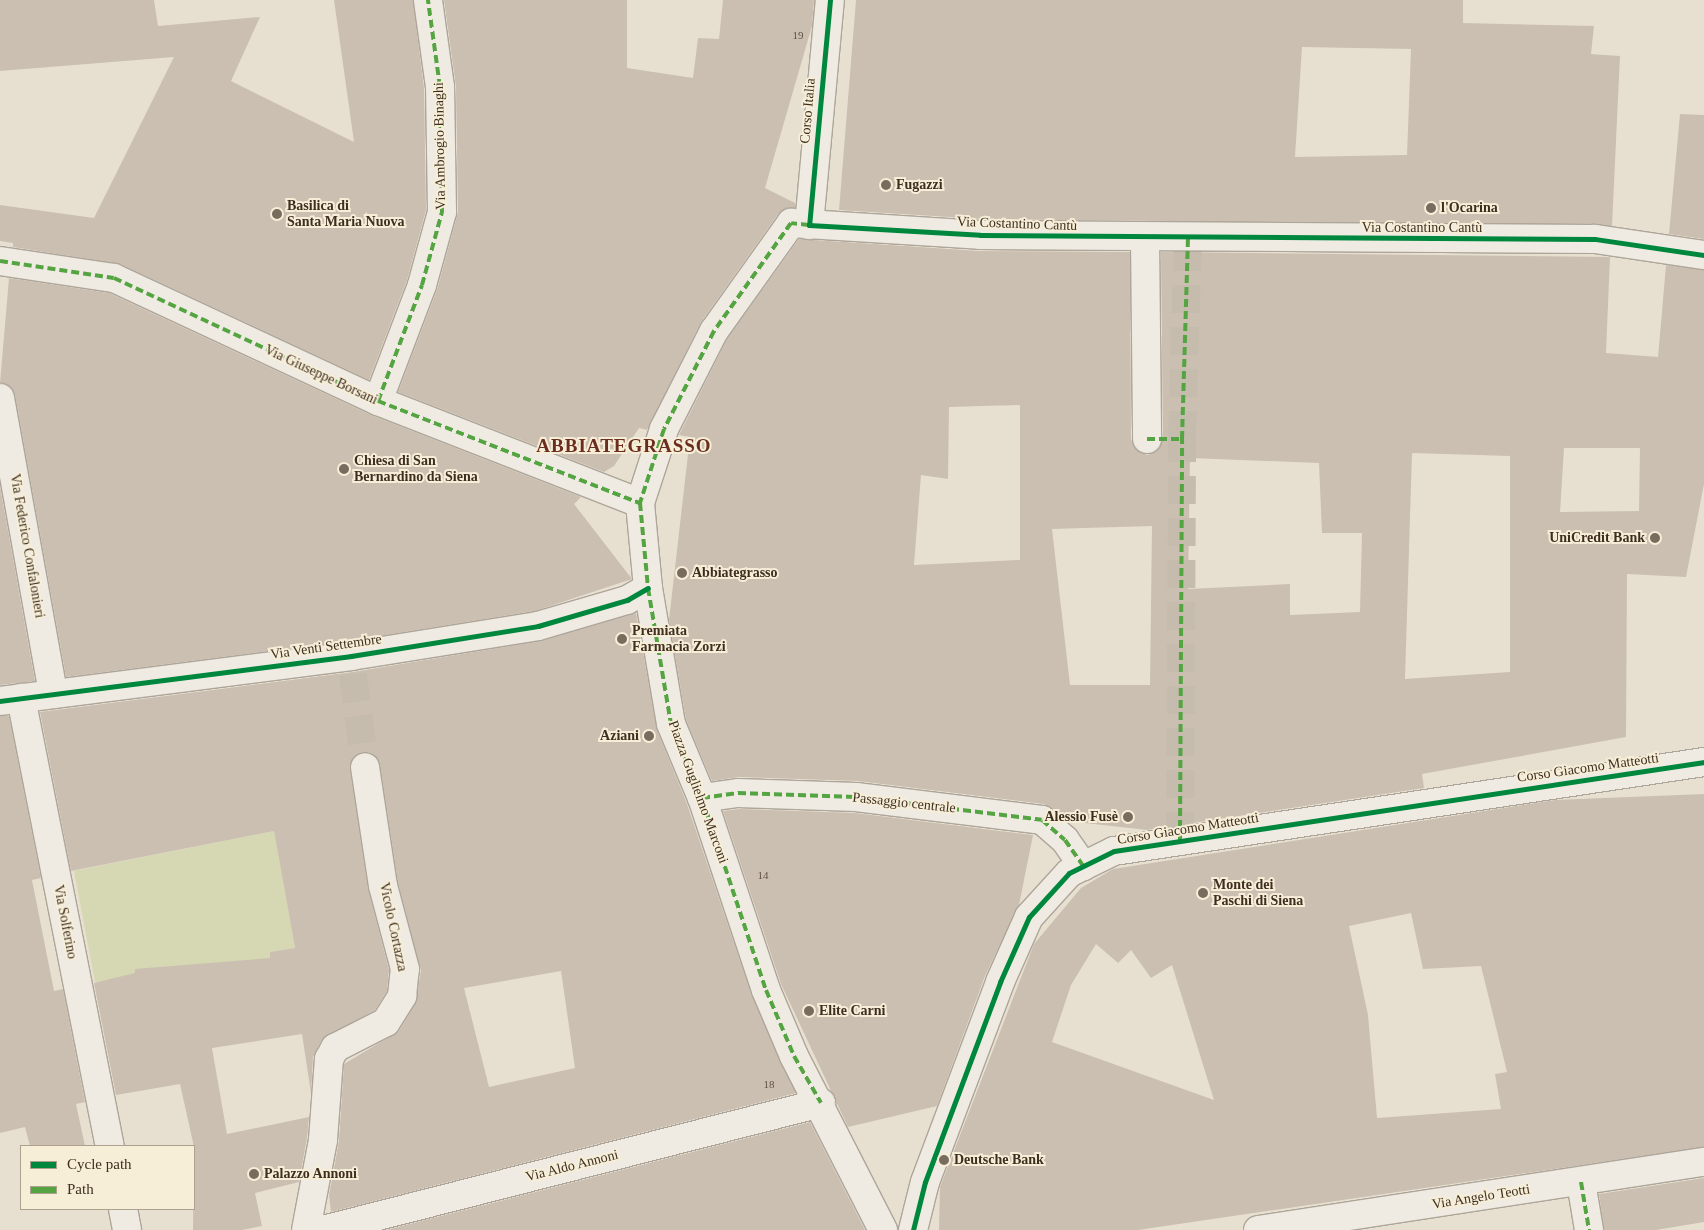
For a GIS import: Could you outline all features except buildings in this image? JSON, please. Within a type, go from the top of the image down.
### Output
[{"type":"street","name":"Via Ambrogio Binaghi","points":[[378,401],[422,285],[442,212],[440,87],[428,0]]},
{"type":"street","name":"Corso Italia","points":[[809,225],[830,0]]},
{"type":"street","name":"Piazza Guglielmo Marconi","points":[[809,225],[791,223],[714,331],[664,429],[640,503],[648,588],[671,724],[702,798],[766,990],[794,1056],[821,1103],[884,1230]]},
{"type":"street","name":"Via Costantino Cantù","points":[[809,225],[980,235],[1145,238],[1594,239],[1704,256]]},
{"type":"street","points":[[1145,238],[1147,440]]},
{"type":"street","name":"Via Giuseppe Borsani","points":[[0,261],[114,278],[378,401],[640,503]]},
{"type":"street","name":"Via Federico Confalonieri","points":[[0,398],[53,694]]},
{"type":"street","name":"Via Venti Settembre","points":[[10,700],[53,694],[352,665],[538,626],[627,600],[648,588]]},
{"type":"street","name":"Via Solferino","points":[[10,700],[110,1145]]},
{"type":"street","name":"Corso Giacomo Matteotti","points":[[913,1230],[925,1182],[1000,982],[1029,917],[1069,873],[1123,850],[1704,762]]},
{"type":"street","name":"Vicolo Cortazza","points":[[306,1230],[322,1140],[329,1059],[335,1048],[386,1022],[402,996],[405,970],[384,886],[365,767]]},
{"type":"street","name":"Passaggio centrale","points":[[702,798],[738,793],[856,797],[1042,820],[1065,840],[1083,866]]},
{"type":"street","name":"Via Aldo Annoni","points":[[323,1230],[821,1103]]},
{"type":"street","name":"Via Angelo Teotti","points":[[1258,1230],[1294,1228],[1704,1162]]},
{"type":"street","points":[[1581,1182],[1589,1230]]},
{"type":"street","points":[[123,1210],[127,1230]]},
{"type":"green space","points":[[274,831],[295,948],[270,952],[273,979],[135,969],[135,978],[95,982],[74,871]]},
{"type":"tunnel","points":[[1180,840],[1182,439],[1188,238]]},
{"type":"tunnel","points":[[353,674],[365,767]]},
{"type":"marked path","points":[[378,401],[422,285],[442,212],[440,87],[428,0]]},
{"type":"marked path","points":[[809,225],[791,223],[714,331],[664,429],[640,503],[648,588],[671,724],[702,798],[766,990],[794,1056],[821,1103]]},
{"type":"marked path","points":[[1180,840],[1182,439],[1188,238]]},
{"type":"marked path","points":[[0,261],[114,278],[378,401],[640,503]]},
{"type":"marked path","points":[[1147,439],[1182,439]]},
{"type":"marked path","points":[[702,798],[738,793],[856,797],[1042,820],[1065,840],[1083,866]]},
{"type":"marked path","points":[[1581,1182],[1589,1230]]},
{"type":"cycle path","points":[[830,0],[809,225],[980,235],[1595,239],[1704,255]]},
{"type":"cycle path","points":[[0,701],[351,656],[538,626],[627,600],[648,588]]},
{"type":"cycle path","points":[[913,1230],[925,1182],[1000,982],[1029,917],[1069,873],[1114,851],[1704,762]]},
{"type":"place","name":"Fugazzi","points":[[886,185]]},
{"type":"place","name":"l'Ocarina","points":[[1431,208]]},
{"type":"place","name":"Basilica di Santa Maria Nuova","points":[[277,214]]},
{"type":"place","name":"Chiesa di San Bernardino da Siena","points":[[344,469]]},
{"type":"place","name":"UniCredit Bank","points":[[1655,538]]},
{"type":"place","name":"Abbiategrasso","points":[[682,573]]},
{"type":"place","name":"Premiata Farmacia Zorzi","points":[[622,639]]},
{"type":"place","name":"Aziani","points":[[649,736]]},
{"type":"place","name":"Alessio Fusè","points":[[1128,817]]},
{"type":"place","name":"Monte dei Paschi di Siena","points":[[1203,893]]},
{"type":"place","name":"Elite Carni","points":[[809,1011]]},
{"type":"place","name":"Deutsche Bank","points":[[944,1160]]},
{"type":"place","name":"Palazzo Annoni","points":[[254,1174]]},
{"type":"district","name":"ABBIATEGRASSO","points":[[624,446]]}]
